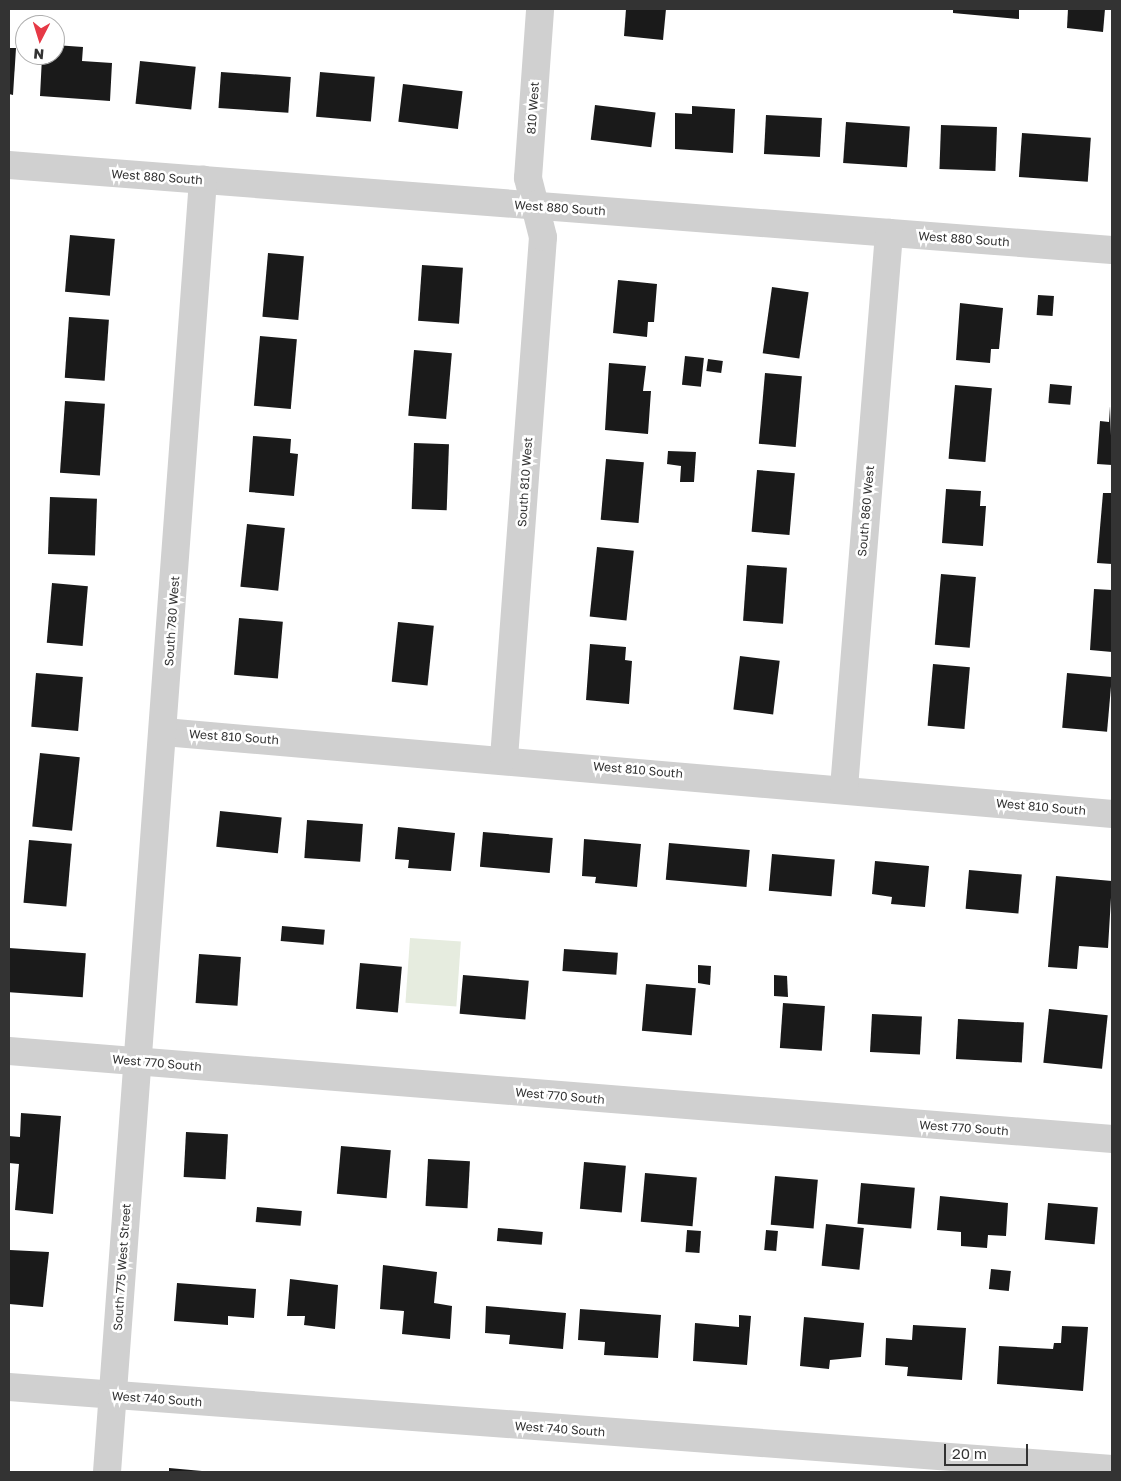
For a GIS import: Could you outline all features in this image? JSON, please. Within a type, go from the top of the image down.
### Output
[{"type":"street","name":"810 West","points":[[535,206],[528,178],[540,9]]},
{"type":"street","name":"West 880 South","points":[[9,165],[1112,250]]},
{"type":"street","name":"South 780 West","points":[[136,1062],[164,732],[203,180]]},
{"type":"street","name":"South 810 West","points":[[504,758],[544,237],[535,206]]},
{"type":"street","name":"South 860 West","points":[[844,788],[889,233]]},
{"type":"street","name":"West 810 South","points":[[164,732],[504,758],[1112,814]]},
{"type":"street","name":"West 770 South","points":[[9,1052],[1112,1139]]},
{"type":"street","name":"South 775 West Street","points":[[108,1472],[136,1062]]},
{"type":"street","name":"West 740 South","points":[[9,1387],[1112,1469]]},
{"type":"shaded area","points":[[410,938],[461,942],[456,1006],[405,1003]]},
{"type":"building","points":[[626,9],[666,9],[663,40],[624,36]]},
{"type":"building","points":[[953,9],[1019,9],[1019,19],[953,13]]},
{"type":"building","points":[[1068,9],[1105,9],[1103,32],[1067,28]]},
{"type":"building","points":[[65,46],[83,47],[82,61],[112,63],[110,101],[40,96],[42,65],[65,65]]},
{"type":"building","points":[[9,48],[15,48],[13,95],[9,94]]},
{"type":"building","points":[[140,61],[196,67],[191,110],[136,104]]},
{"type":"building","points":[[221,72],[291,77],[288,113],[218,108]]},
{"type":"building","points":[[320,72],[375,77],[371,122],[316,117]]},
{"type":"building","points":[[403,84],[463,91],[458,129],[398,122]]},
{"type":"building","points":[[595,105],[656,112],[651,147],[591,140]]},
{"type":"building","points":[[692,106],[735,109],[733,153],[675,149],[675,113],[692,114]]},
{"type":"building","points":[[766,115],[822,118],[820,157],[764,154]]},
{"type":"building","points":[[846,122],[910,126],[907,167],[843,163]]},
{"type":"building","points":[[941,125],[997,127],[995,171],[939,169]]},
{"type":"building","points":[[1022,133],[1091,138],[1088,182],[1019,177]]},
{"type":"building","points":[[70,235],[115,239],[110,296],[65,292]]},
{"type":"building","points":[[268,253],[304,256],[298,320],[262,317]]},
{"type":"building","points":[[422,265],[463,268],[459,324],[418,321]]},
{"type":"building","points":[[618,280],[657,284],[654,322],[648,322],[647,337],[613,333]]},
{"type":"building","points":[[772,287],[809,292],[799,358],[763,353]]},
{"type":"building","points":[[1038,295],[1054,296],[1053,316],[1037,315]]},
{"type":"building","points":[[960,303],[1003,308],[999,349],[991,349],[990,363],[956,360]]},
{"type":"building","points":[[69,317],[109,320],[105,381],[65,378]]},
{"type":"building","points":[[260,336],[297,339],[291,409],[254,406]]},
{"type":"building","points":[[414,350],[452,353],[446,419],[408,416]]},
{"type":"building","points":[[685,356],[704,358],[701,387],[682,385]]},
{"type":"building","points":[[708,359],[723,361],[721,373],[706,371]]},
{"type":"building","points":[[609,363],[646,366],[643,391],[651,391],[648,434],[605,430]]},
{"type":"building","points":[[765,373],[802,376],[796,447],[759,444]]},
{"type":"building","points":[[1050,384],[1072,386],[1070,405],[1048,403]]},
{"type":"building","points":[[955,385],[992,388],[985,462],[949,459]]},
{"type":"building","points":[[65,401],[105,404],[100,476],[60,473]]},
{"type":"building","points":[[1110,406],[1112,465],[1097,464],[1100,421],[1109,422]]},
{"type":"building","points":[[253,436],[291,439],[290,453],[298,454],[294,496],[249,492]]},
{"type":"building","points":[[414,443],[449,444],[447,510],[412,509]]},
{"type":"building","points":[[668,451],[696,452],[694,482],[680,482],[681,466],[667,464]]},
{"type":"building","points":[[606,459],[644,462],[639,523],[601,520]]},
{"type":"building","points":[[757,470],[795,473],[789,535],[752,532]]},
{"type":"building","points":[[946,489],[981,491],[980,506],[986,506],[983,546],[942,543]]},
{"type":"building","points":[[1103,493],[1112,493],[1112,564],[1097,563]]},
{"type":"building","points":[[50,497],[97,499],[95,556],[48,554]]},
{"type":"building","points":[[247,524],[285,528],[278,591],[240,587]]},
{"type":"building","points":[[597,547],[634,551],[626,620],[590,617]]},
{"type":"building","points":[[747,565],[787,568],[783,624],[743,621]]},
{"type":"building","points":[[941,574],[976,577],[970,648],[935,645]]},
{"type":"building","points":[[52,583],[88,586],[83,646],[47,643]]},
{"type":"building","points":[[1094,589],[1112,590],[1112,652],[1090,650]]},
{"type":"building","points":[[239,618],[283,622],[278,679],[234,675]]},
{"type":"building","points":[[398,622],[434,626],[428,685],[392,682]]},
{"type":"building","points":[[590,644],[626,647],[625,660],[632,661],[629,704],[586,700]]},
{"type":"building","points":[[740,656],[780,661],[773,714],[733,710]]},
{"type":"building","points":[[933,664],[970,667],[964,729],[928,726]]},
{"type":"building","points":[[36,673],[83,677],[78,731],[31,727]]},
{"type":"building","points":[[1067,673],[1112,677],[1107,732],[1062,728]]},
{"type":"building","points":[[40,753],[80,757],[72,831],[32,827]]},
{"type":"building","points":[[220,811],[282,817],[278,853],[216,847]]},
{"type":"building","points":[[307,820],[363,824],[360,862],[304,858]]},
{"type":"building","points":[[398,827],[455,833],[451,871],[408,868],[409,860],[395,859]]},
{"type":"building","points":[[483,832],[553,838],[550,873],[480,867]]},
{"type":"building","points":[[584,839],[641,844],[637,887],[595,883],[596,877],[582,876]]},
{"type":"building","points":[[29,840],[72,844],[66,907],[24,903]]},
{"type":"building","points":[[669,843],[750,850],[746,887],[666,880]]},
{"type":"building","points":[[772,854],[835,859],[832,896],[769,891]]},
{"type":"building","points":[[875,861],[929,866],[925,907],[891,904],[892,897],[872,894]]},
{"type":"building","points":[[969,870],[1022,875],[1018,913],[966,909]]},
{"type":"building","points":[[1056,876],[1112,881],[1108,948],[1079,946],[1077,969],[1048,967]]},
{"type":"building","points":[[282,926],[325,930],[324,945],[281,941]]},
{"type":"building","points":[[9,948],[86,953],[83,997],[9,992]]},
{"type":"building","points":[[564,949],[618,953],[616,975],[562,971]]},
{"type":"building","points":[[199,954],[241,957],[237,1006],[196,1003]]},
{"type":"building","points":[[360,963],[402,967],[398,1012],[356,1009]]},
{"type":"building","points":[[698,965],[711,966],[710,985],[698,983]]},
{"type":"building","points":[[463,975],[529,981],[525,1020],[460,1014]]},
{"type":"building","points":[[774,975],[787,976],[788,997],[774,996]]},
{"type":"building","points":[[646,984],[696,988],[692,1035],[642,1031]]},
{"type":"building","points":[[783,1003],[825,1006],[822,1051],[780,1048]]},
{"type":"building","points":[[1049,1009],[1108,1015],[1102,1069],[1043,1063]]},
{"type":"building","points":[[872,1014],[922,1017],[920,1055],[870,1052]]},
{"type":"building","points":[[958,1019],[1024,1022],[1022,1062],[956,1059]]},
{"type":"building","points":[[21,1113],[61,1116],[53,1214],[15,1210],[19,1164],[9,1163],[9,1136],[20,1137]]},
{"type":"building","points":[[186,1132],[228,1134],[226,1179],[184,1177]]},
{"type":"building","points":[[341,1146],[391,1150],[387,1198],[337,1194]]},
{"type":"building","points":[[428,1159],[470,1161],[467,1208],[426,1206]]},
{"type":"building","points":[[584,1162],[626,1166],[622,1212],[580,1209]]},
{"type":"building","points":[[645,1173],[697,1178],[693,1226],[641,1222]]},
{"type":"building","points":[[775,1176],[818,1180],[814,1229],[771,1225]]},
{"type":"building","points":[[861,1183],[915,1188],[911,1229],[857,1224]]},
{"type":"building","points":[[940,1196],[1008,1203],[1006,1236],[988,1235],[987,1248],[961,1246],[961,1232],[937,1230]]},
{"type":"building","points":[[1048,1203],[1098,1207],[1095,1244],[1045,1240]]},
{"type":"building","points":[[257,1207],[302,1211],[301,1226],[256,1222]]},
{"type":"building","points":[[826,1224],[864,1228],[859,1270],[822,1266]]},
{"type":"building","points":[[498,1228],[543,1232],[542,1245],[497,1241]]},
{"type":"building","points":[[687,1230],[701,1231],[699,1253],[685,1252]]},
{"type":"building","points":[[766,1230],[778,1231],[776,1251],[764,1250]]},
{"type":"building","points":[[10,1250],[49,1252],[43,1307],[9,1304]]},
{"type":"building","points":[[383,1265],[437,1272],[434,1303],[452,1306],[450,1339],[402,1334],[404,1311],[380,1309]]},
{"type":"building","points":[[991,1269],[1011,1271],[1009,1291],[989,1289]]},
{"type":"building","points":[[290,1279],[338,1285],[335,1329],[304,1325],[305,1316],[287,1316]]},
{"type":"building","points":[[177,1283],[256,1289],[254,1318],[228,1316],[228,1325],[174,1321]]},
{"type":"building","points":[[486,1306],[566,1313],[563,1349],[509,1344],[510,1335],[485,1333]]},
{"type":"building","points":[[580,1309],[661,1315],[658,1358],[604,1355],[605,1342],[578,1340]]},
{"type":"building","points":[[739,1315],[751,1316],[747,1365],[693,1361],[695,1323],[739,1327]]},
{"type":"building","points":[[804,1317],[864,1323],[861,1357],[830,1360],[829,1369],[800,1366]]},
{"type":"building","points":[[913,1325],[966,1328],[962,1380],[907,1376],[908,1367],[885,1365],[886,1338],[912,1340]]},
{"type":"building","points":[[1062,1326],[1088,1327],[1083,1391],[997,1384],[999,1346],[1053,1349],[1054,1343],[1061,1343]]},
{"type":"building","points":[[169,1468],[202,1471],[202,1472],[169,1472]]}]
